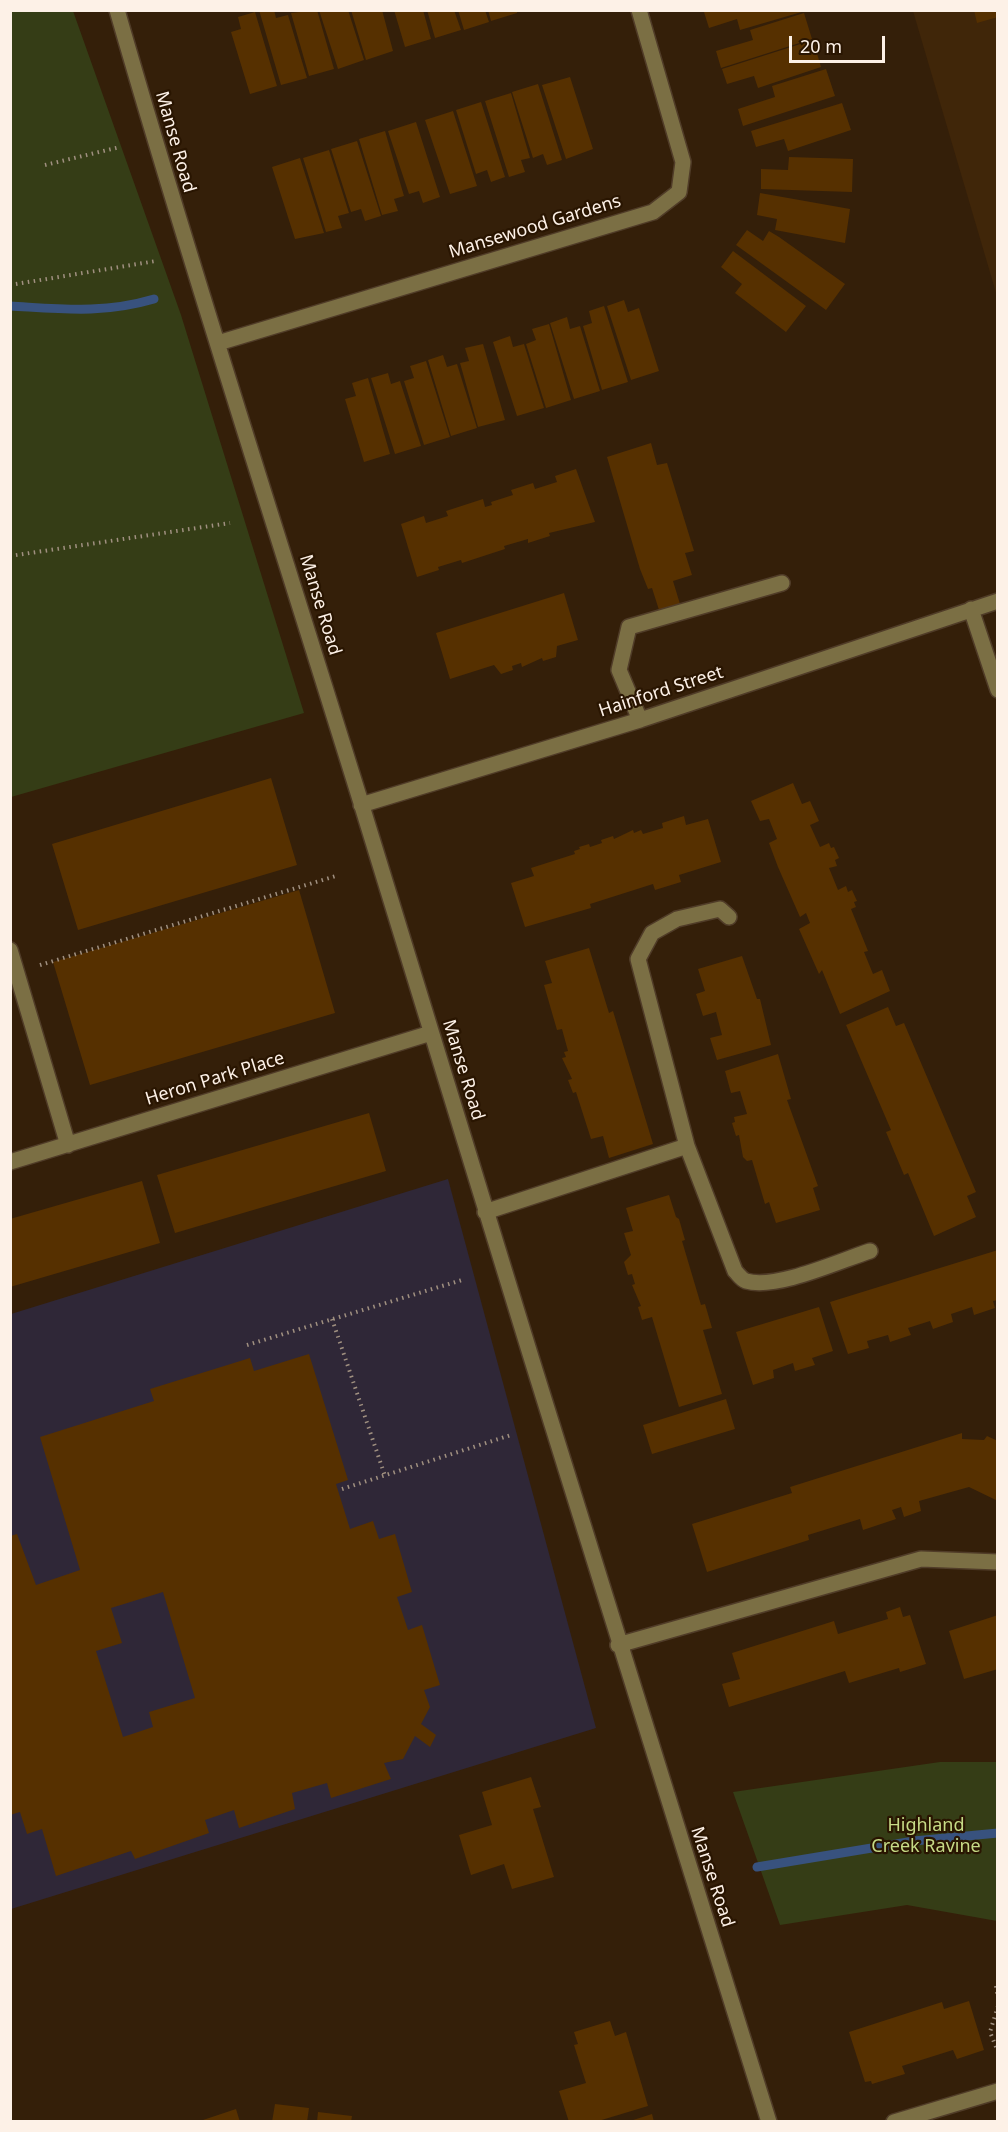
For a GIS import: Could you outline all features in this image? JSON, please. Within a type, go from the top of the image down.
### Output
[{"type":"street","name":"Manse Road","points":[[117,10],[182,234],[361,805],[618,1645],[769,2121]]},
{"type":"street","name":"Mansewood Gardens","points":[[218,343],[653,212],[679,192],[682,162],[639,10]]},
{"type":"street","points":[[640,720],[619,670],[629,627],[782,583]]},
{"type":"street","name":"Hainford Street","points":[[361,805],[399,796],[640,720],[998,601]]},
{"type":"street","points":[[971,609],[998,690]]},
{"type":"street","points":[[729,917],[720,909],[677,919],[652,933],[638,959],[687,1146],[735,1271],[743,1280],[757,1283],[777,1281],[870,1251]]},
{"type":"street","points":[[10,950],[68,1145]]},
{"type":"street","name":"Heron Park Place","points":[[10,1162],[431,1033]]},
{"type":"street","points":[[485,1212],[687,1146]]},
{"type":"street","points":[[618,1645],[921,1559],[998,1562]]},
{"type":"street","points":[[894,2121],[998,2091]]},
{"type":"path","points":[[45,165],[120,147]]},
{"type":"path","points":[[10,285],[156,261]]},
{"type":"path","points":[[10,556],[230,523]]},
{"type":"path","points":[[16,972],[336,876]]},
{"type":"path","points":[[247,1345],[462,1280]]},
{"type":"path","points":[[332,1319],[385,1476]]},
{"type":"path","points":[[342,1489],[511,1435]]},
{"type":"path","points":[[996,1986],[998,1998]]},
{"type":"path","points":[[998,2006],[990,2032],[998,2052]]},
{"type":"shaded area","points":[[913,11],[997,11],[997,296]]},
{"type":"shaded area","points":[[448,1179],[596,1728],[11,1909],[11,1314]]},
{"type":"green space","points":[[11,10],[73,11],[181,315],[304,713],[11,797]]},
{"type":"green space","name":"Highland Creek Ravine","points":[[940,1762],[997,1762],[997,1921],[907,1905],[780,1925],[733,1792]]},
{"type":"building","points":[[259,10],[274,10],[276,18],[288,15],[307,78],[281,85]]},
{"type":"building","points":[[317,10],[334,69],[309,76],[291,13]]},
{"type":"building","points":[[319,10],[348,10],[364,60],[338,69]]},
{"type":"building","points":[[351,10],[382,10],[393,51],[366,60]]},
{"type":"building","points":[[394,10],[423,10],[431,39],[405,47]]},
{"type":"building","points":[[427,10],[454,10],[461,30],[435,38]]},
{"type":"building","points":[[458,10],[485,10],[489,22],[464,30]]},
{"type":"building","points":[[488,10],[517,10],[517,13],[491,21]]},
{"type":"building","points":[[710,10],[805,11],[740,30],[737,19],[709,28],[704,12]]},
{"type":"building","points":[[974,10],[998,10],[998,17],[977,23]]},
{"type":"building","points":[[255,12],[277,86],[250,94],[231,32],[241,29],[238,17]]},
{"type":"building","points":[[804,13],[812,39],[721,68],[716,51],[753,40],[750,30]]},
{"type":"building","points":[[813,40],[821,67],[758,88],[754,76],[727,84],[722,69]]},
{"type":"building","points":[[826,69],[835,96],[743,126],[738,109],[775,97],[772,86]]},
{"type":"building","points":[[570,77],[593,149],[566,159],[542,85]]},
{"type":"building","points":[[538,84],[562,160],[547,165],[543,154],[533,158],[512,92]]},
{"type":"building","points":[[511,93],[530,158],[521,160],[525,172],[509,177],[485,101]]},
{"type":"building","points":[[481,102],[505,177],[491,182],[487,170],[476,174],[456,110]]},
{"type":"building","points":[[842,103],[851,130],[788,151],[784,139],[756,147],[751,131]]},
{"type":"building","points":[[453,111],[477,186],[450,194],[425,120]]},
{"type":"building","points":[[416,122],[440,197],[423,203],[419,191],[409,194],[388,131]]},
{"type":"building","points":[[385,131],[404,196],[394,199],[398,211],[382,215],[359,139]]},
{"type":"building","points":[[357,141],[381,216],[365,221],[361,209],[351,212],[331,149]]},
{"type":"building","points":[[329,150],[349,213],[338,216],[342,228],[326,232],[303,158]]},
{"type":"building","points":[[789,157],[853,159],[852,192],[761,189],[761,169],[788,170]]},
{"type":"building","points":[[300,158],[324,233],[295,239],[272,167]]},
{"type":"building","points":[[760,193],[850,209],[845,243],[775,230],[777,219],[757,215]]},
{"type":"building","points":[[747,230],[763,241],[769,231],[845,284],[826,310],[736,245]]},
{"type":"building","points":[[733,251],[806,306],[786,332],[735,293],[742,284],[721,267]]},
{"type":"building","points":[[624,300],[628,312],[639,308],[659,371],[631,380],[607,306]]},
{"type":"building","points":[[604,306],[628,382],[602,390],[583,326],[592,323],[589,311]]},
{"type":"building","points":[[567,317],[570,329],[580,326],[600,391],[574,399],[550,323]]},
{"type":"building","points":[[549,324],[571,400],[546,408],[526,344],[536,340],[532,329]]},
{"type":"building","points":[[510,336],[513,347],[524,344],[544,408],[517,416],[493,342]]},
{"type":"building","points":[[483,344],[505,420],[478,427],[460,363],[469,361],[465,348]]},
{"type":"building","points":[[443,355],[447,367],[457,364],[477,428],[451,436],[428,360]]},
{"type":"building","points":[[426,361],[450,437],[424,445],[404,381],[414,378],[410,366]]},
{"type":"building","points":[[388,373],[391,384],[400,381],[421,446],[395,454],[371,378]]},
{"type":"building","points":[[368,378],[390,454],[364,462],[345,399],[356,396],[352,383]]},
{"type":"building","points":[[651,443],[657,465],[667,463],[694,551],[685,553],[692,575],[673,581],[680,604],[659,610],[652,588],[648,589],[640,569],[607,457]]},
{"type":"building","points":[[576,469],[595,522],[549,533],[550,536],[528,543],[528,539],[504,546],[505,549],[462,563],[461,560],[438,567],[439,570],[417,577],[401,524],[424,516],[426,523],[448,516],[446,511],[483,499],[485,507],[492,505],[491,502],[513,495],[511,490],[533,483],[535,489],[557,482],[555,476]]},
{"type":"building","points":[[564,593],[578,640],[557,646],[556,657],[543,661],[542,658],[522,667],[521,663],[512,666],[513,670],[501,674],[494,665],[450,679],[436,633]]},
{"type":"building","points":[[271,778],[297,865],[78,930],[52,844]]},
{"type":"building","points":[[793,783],[802,804],[810,801],[819,821],[810,825],[820,847],[829,843],[831,848],[834,847],[839,858],[835,860],[837,866],[829,868],[838,890],[846,886],[848,892],[852,890],[857,901],[854,902],[856,907],[851,909],[868,951],[864,952],[873,974],[882,970],[890,991],[840,1014],[822,970],[819,974],[799,929],[810,923],[806,913],[800,917],[778,867],[769,843],[777,839],[769,819],[760,821],[751,801]]},
{"type":"building","points":[[684,816],[686,825],[708,819],[721,862],[679,875],[681,882],[655,890],[653,884],[590,904],[591,908],[525,927],[511,883],[534,876],[531,868],[575,854],[574,851],[580,849],[579,847],[589,844],[590,847],[613,836],[614,839],[633,830],[634,833],[641,830],[643,834],[663,828],[662,823]]},
{"type":"building","points":[[299,890],[335,1013],[90,1085],[53,962]]},
{"type":"building","points":[[589,948],[609,1013],[613,1011],[653,1144],[609,1158],[603,1136],[591,1139],[576,1092],[573,1093],[568,1080],[572,1079],[562,1058],[566,1057],[564,1052],[568,1051],[562,1029],[557,1030],[544,985],[552,983],[545,961]]},
{"type":"building","points":[[742,956],[757,999],[760,999],[771,1045],[717,1060],[710,1038],[722,1035],[716,1012],[703,1016],[696,994],[705,991],[698,969]]},
{"type":"building","points":[[888,1007],[896,1026],[904,1023],[976,1192],[967,1196],[976,1217],[934,1236],[908,1173],[904,1175],[886,1132],[891,1130],[846,1025]]},
{"type":"building","points":[[778,1054],[791,1099],[787,1100],[818,1186],[813,1188],[820,1210],[776,1223],[769,1202],[765,1204],[752,1160],[747,1161],[743,1157],[739,1135],[736,1136],[732,1123],[735,1122],[734,1117],[747,1114],[740,1091],[731,1093],[725,1071]]},
{"type":"building","points":[[369,1113],[386,1171],[175,1233],[157,1175]]},
{"type":"building","points":[[142,1181],[160,1243],[10,1287],[10,1219]]},
{"type":"building","points":[[669,1195],[676,1217],[679,1219],[685,1240],[682,1241],[701,1305],[705,1304],[712,1328],[703,1330],[722,1394],[679,1407],[652,1317],[642,1320],[638,1307],[641,1306],[632,1285],[635,1284],[632,1274],[628,1275],[624,1262],[631,1255],[624,1233],[633,1231],[626,1208]]},
{"type":"building","points":[[998,1250],[998,1300],[993,1301],[995,1308],[974,1315],[972,1307],[951,1314],[953,1322],[933,1329],[930,1321],[908,1328],[911,1335],[890,1342],[888,1335],[867,1341],[869,1348],[848,1354],[830,1302]]},
{"type":"building","points":[[819,1307],[833,1351],[812,1358],[815,1365],[795,1371],[793,1363],[773,1370],[774,1378],[753,1385],[736,1332]]},
{"type":"building","points":[[309,1354],[348,1480],[336,1484],[350,1529],[373,1521],[379,1539],[395,1534],[412,1592],[397,1597],[408,1630],[422,1625],[440,1685],[424,1690],[430,1707],[421,1724],[436,1735],[430,1747],[415,1736],[403,1759],[384,1763],[391,1779],[331,1798],[327,1783],[292,1793],[295,1809],[239,1828],[234,1810],[205,1820],[209,1833],[135,1859],[131,1851],[56,1876],[42,1829],[27,1834],[20,1812],[10,1815],[10,1536],[17,1534],[36,1585],[80,1570],[40,1437],[154,1401],[150,1389],[250,1358],[254,1371]],"holes":[[[163,1592],[195,1698],[149,1712],[153,1727],[123,1737],[96,1651],[122,1643],[111,1608]]]},
{"type":"building","points":[[726,1399],[735,1429],[652,1454],[643,1425]]},
{"type":"building","points":[[962,1433],[962,1439],[984,1440],[987,1436],[998,1441],[998,1501],[969,1487],[919,1501],[921,1511],[904,1517],[901,1507],[892,1510],[896,1519],[863,1530],[860,1519],[808,1535],[809,1540],[707,1572],[692,1524],[792,1493],[790,1487]]},
{"type":"building","points":[[900,1607],[903,1617],[910,1615],[926,1664],[900,1672],[899,1668],[849,1683],[845,1671],[729,1707],[722,1684],[740,1679],[732,1653],[834,1621],[838,1634],[888,1619],[886,1612]]},
{"type":"building","points":[[998,1615],[998,1669],[964,1679],[949,1631]]},
{"type":"building","points":[[531,1777],[541,1807],[533,1809],[554,1877],[512,1889],[504,1864],[471,1875],[459,1835],[492,1825],[482,1792]]},
{"type":"building","points":[[969,2001],[984,2050],[957,2059],[953,2050],[902,2066],[905,2074],[872,2084],[871,2081],[865,2082],[849,2032],[942,2002],[944,2009]]},
{"type":"building","points":[[610,2021],[615,2036],[626,2032],[648,2106],[595,2122],[569,2122],[559,2091],[586,2083],[574,2045],[578,2044],[574,2032]]},
{"type":"building","points":[[275,2104],[309,2108],[307,2122],[272,2122]]},
{"type":"building","points":[[236,2109],[240,2122],[200,2122],[200,2121]]},
{"type":"building","points":[[318,2112],[352,2116],[351,2122],[317,2122]]},
{"type":"building","points":[[652,2114],[654,2122],[630,2122],[630,2121]]},
{"type":"waterway","points":[[10,306],[100,309],[154,299]]},
{"type":"waterway","points":[[757,1867],[914,1841],[998,1833]]}]
